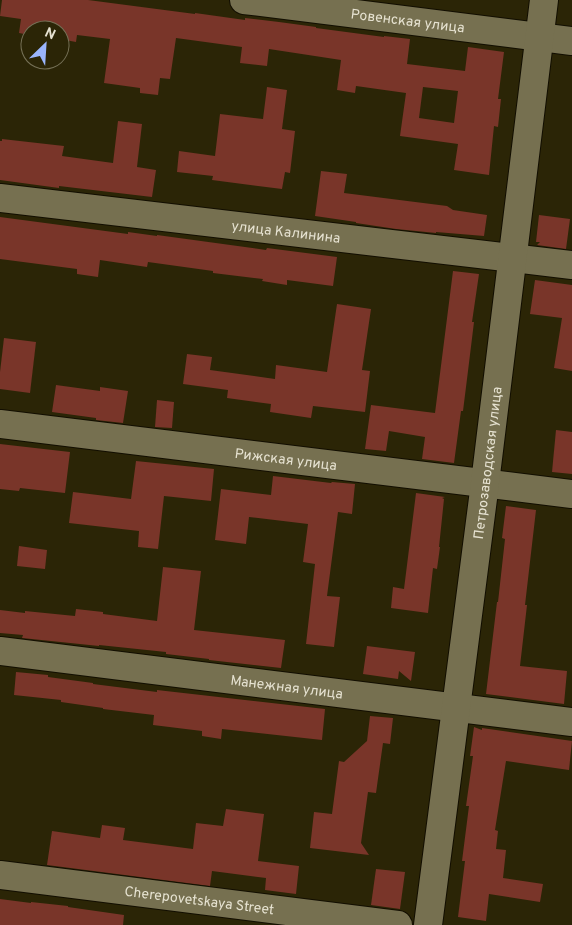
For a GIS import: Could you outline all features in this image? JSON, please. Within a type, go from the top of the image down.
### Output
[{"type":"street","name":"Ровенская улица","points":[[244,0],[572,41]]},
{"type":"street","name":"Петрозаводская улица","points":[[428,925],[457,707],[544,0]]},
{"type":"street","name":"улица Калинина","points":[[0,198],[572,265]]},
{"type":"street","name":"Рижская улица","points":[[0,424],[572,494]]},
{"type":"street","name":"Манежная улица","points":[[0,651],[572,722]]},
{"type":"street","name":"Cherepovetskaya Street","points":[[0,875],[398,925]]},
{"type":"building","points":[[2,0],[88,0],[410,39],[407,64],[465,71],[468,47],[504,52],[498,99],[501,99],[498,127],[494,126],[489,175],[454,170],[458,144],[400,136],[406,93],[356,86],[355,93],[337,90],[341,60],[269,49],[267,66],[240,63],[242,47],[176,38],[170,79],[160,78],[158,95],[140,93],[140,88],[104,83],[110,39],[77,35],[76,42],[70,41],[70,20],[21,19],[0,16]],"holes":[[[423,87],[458,91],[454,123],[419,118]]]},
{"type":"building","points":[[267,87],[287,90],[282,129],[295,131],[290,173],[285,172],[282,189],[212,180],[213,176],[177,172],[179,151],[215,156],[220,114],[263,119]]},
{"type":"building","points":[[118,121],[142,124],[137,167],[156,170],[152,197],[0,180],[0,141],[2,139],[64,146],[62,156],[113,163]]},
{"type":"building","points":[[321,171],[347,174],[344,193],[447,206],[453,210],[487,215],[484,236],[396,229],[315,216]]},
{"type":"building","points":[[539,215],[570,219],[566,249],[537,245],[540,242],[536,242]]},
{"type":"building","points":[[0,217],[128,234],[128,232],[157,235],[266,250],[267,248],[337,257],[333,286],[287,280],[287,285],[262,281],[263,279],[148,262],[147,267],[100,260],[98,277],[77,274],[77,269],[0,259]]},
{"type":"building","points":[[453,271],[479,274],[463,411],[461,411],[454,463],[422,459],[425,437],[389,431],[386,451],[365,449],[371,405],[435,413]]},
{"type":"building","points":[[535,280],[572,285],[572,371],[554,368],[562,318],[530,314]]},
{"type":"building","points":[[337,304],[371,309],[362,370],[370,371],[365,412],[313,406],[311,418],[270,412],[271,404],[227,398],[228,390],[183,384],[187,354],[212,357],[210,370],[275,379],[276,365],[327,372]]},
{"type":"building","points":[[4,338],[36,342],[30,393],[0,389]]},
{"type":"building","points":[[56,385],[100,391],[100,387],[128,391],[123,423],[52,412]]},
{"type":"building","points":[[157,400],[174,402],[172,428],[155,427]]},
{"type":"building","points":[[556,430],[572,432],[572,474],[552,472]]},
{"type":"building","points":[[0,444],[70,452],[65,493],[20,488],[19,491],[0,489]]},
{"type":"building","points":[[136,461],[214,469],[211,501],[164,496],[158,549],[138,547],[139,531],[69,523],[73,492],[131,499]]},
{"type":"building","points":[[273,476],[355,484],[352,514],[338,512],[327,596],[340,597],[334,647],[306,644],[315,564],[303,562],[308,524],[249,517],[246,544],[215,540],[221,489],[271,495]]},
{"type":"building","points":[[416,493],[445,497],[442,498],[444,499],[440,547],[437,569],[433,568],[428,613],[391,608],[393,587],[404,589]]},
{"type":"building","points":[[506,506],[536,510],[520,666],[567,671],[564,704],[486,694],[505,539],[502,538]]},
{"type":"building","points":[[19,546],[47,550],[45,569],[17,566]]},
{"type":"building","points":[[163,567],[201,571],[194,630],[285,640],[281,668],[209,660],[166,654],[166,652],[22,638],[23,635],[0,633],[0,610],[75,616],[76,609],[157,621]]},
{"type":"building","points":[[367,646],[415,652],[411,681],[399,671],[398,679],[363,674]]},
{"type":"building","points":[[16,672],[48,675],[48,677],[157,692],[157,690],[325,709],[322,740],[222,729],[221,739],[202,736],[202,731],[153,725],[154,715],[103,709],[61,702],[61,700],[14,695]]},
{"type":"building","points":[[370,716],[393,718],[390,744],[383,743],[376,793],[368,792],[361,843],[369,855],[310,848],[314,812],[332,814],[339,761],[344,762],[367,741]]},
{"type":"building","points":[[474,727],[482,730],[482,728],[572,741],[569,770],[506,761],[495,830],[498,831],[496,849],[506,850],[503,878],[543,884],[540,902],[489,894],[486,921],[458,917],[465,861],[462,861],[469,806],[466,806],[473,756],[470,756]]},
{"type":"building","points":[[226,809],[264,814],[258,861],[299,866],[296,894],[265,890],[266,878],[212,871],[210,886],[47,865],[52,831],[100,838],[102,825],[125,828],[123,840],[193,849],[196,823],[223,826]]},
{"type":"building","points":[[376,869],[405,872],[400,909],[371,905]]},
{"type":"building","points":[[0,899],[68,906],[124,915],[123,925],[0,925]]}]
